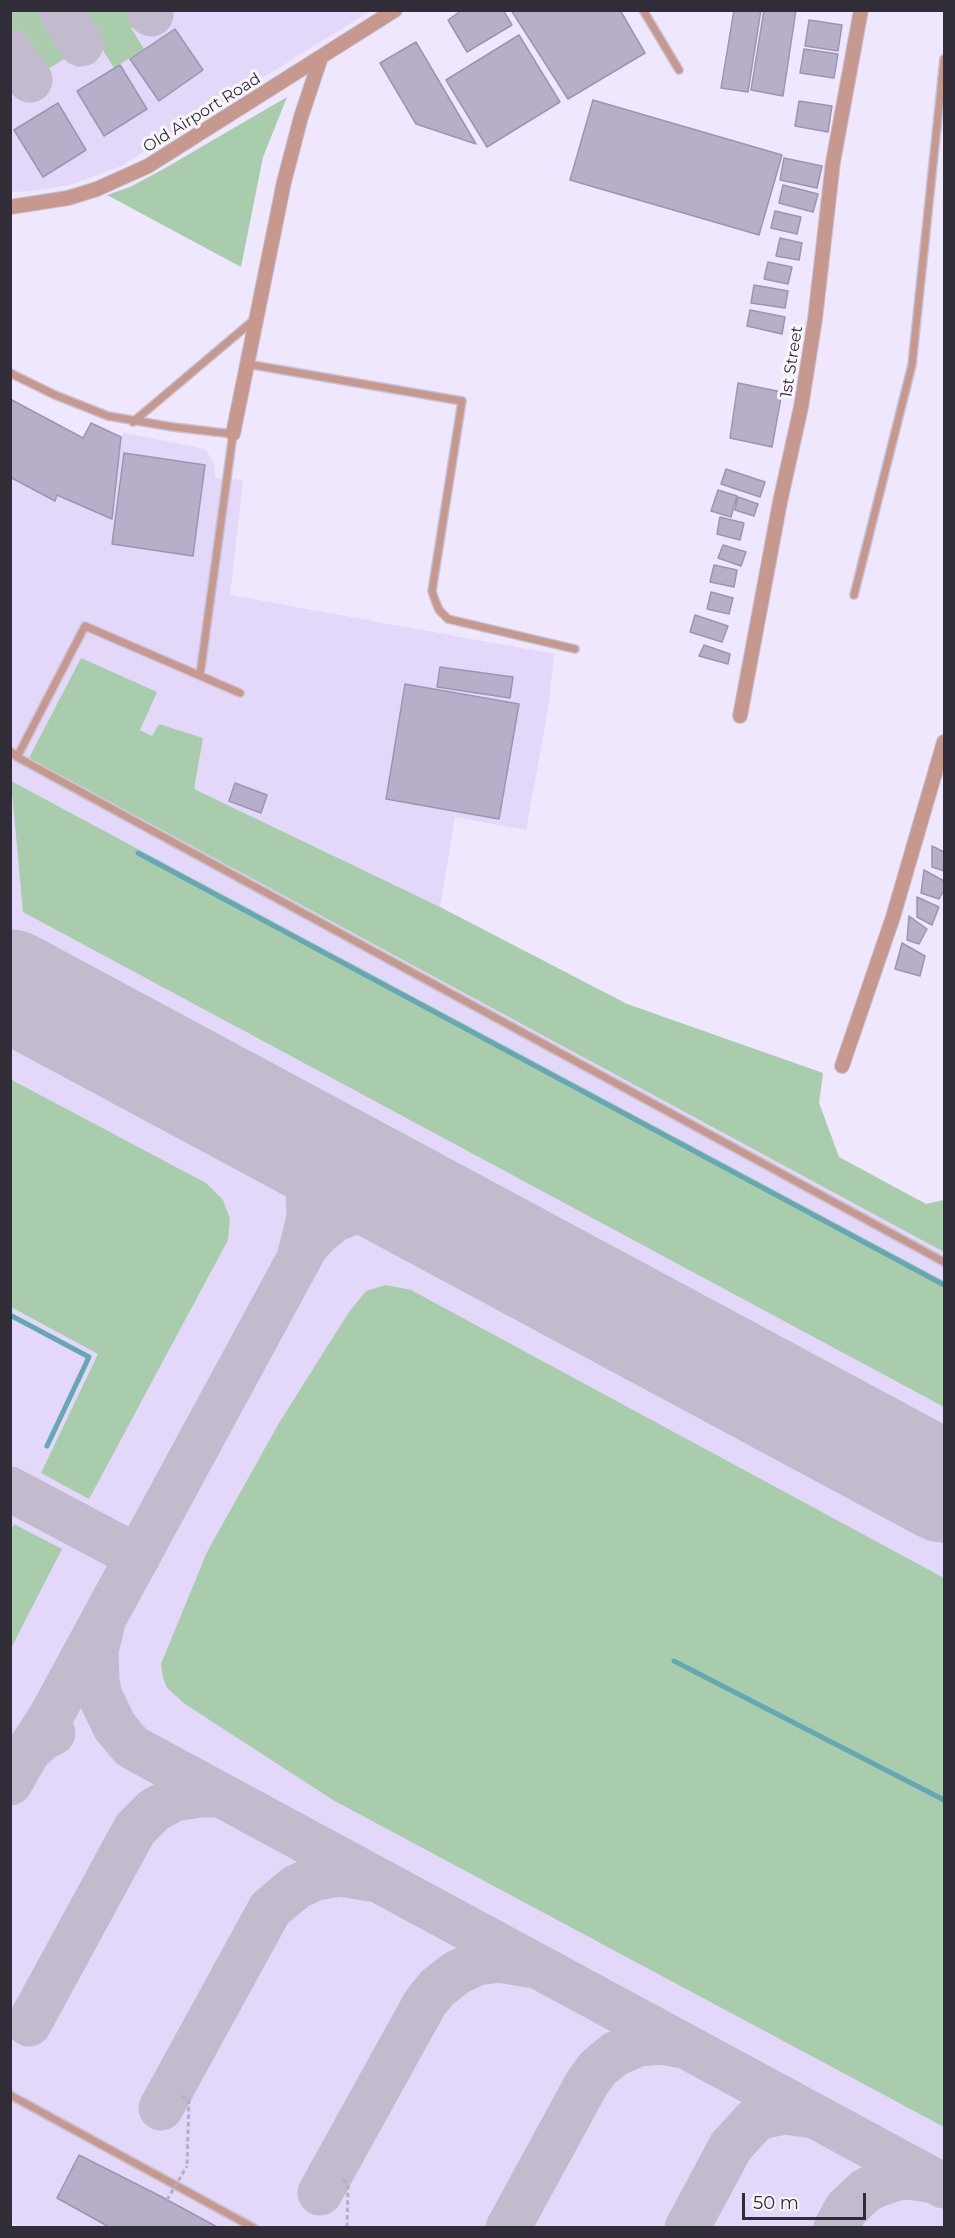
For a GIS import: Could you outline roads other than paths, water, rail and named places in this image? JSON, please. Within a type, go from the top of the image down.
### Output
[{"type":"street","name":"Old Airport Road","points":[[10,207],[68,198],[132,174],[180,148],[395,10]]},
{"type":"street","name":"1st Street","points":[[740,716],[780,502],[801,407],[815,319],[832,162],[861,10]]},
{"type":"street","points":[[233,434],[255,319],[294,142],[321,57]]},
{"type":"street","points":[[842,1065],[892,917],[945,742]]},
{"type":"lane","points":[[643,10],[679,70]]},
{"type":"lane","points":[[854,595],[912,364],[945,59]]},
{"type":"lane","points":[[133,422],[255,319]]},
{"type":"lane","points":[[246,364],[462,402],[432,591],[435,600],[448,619],[575,649]]},
{"type":"lane","points":[[10,373],[83,407],[133,422],[233,434],[200,675]]},
{"type":"lane","points":[[17,757],[85,626],[240,693]]},
{"type":"lane","points":[[10,751],[17,757],[945,1262]]},
{"type":"lane","points":[[10,2095],[254,2228]]},
{"type":"waterway","points":[[138,853],[944,1285]]},
{"type":"waterway","points":[[10,1315],[89,1357],[47,1446]]},
{"type":"waterway","points":[[674,1661],[944,1800]]}]
